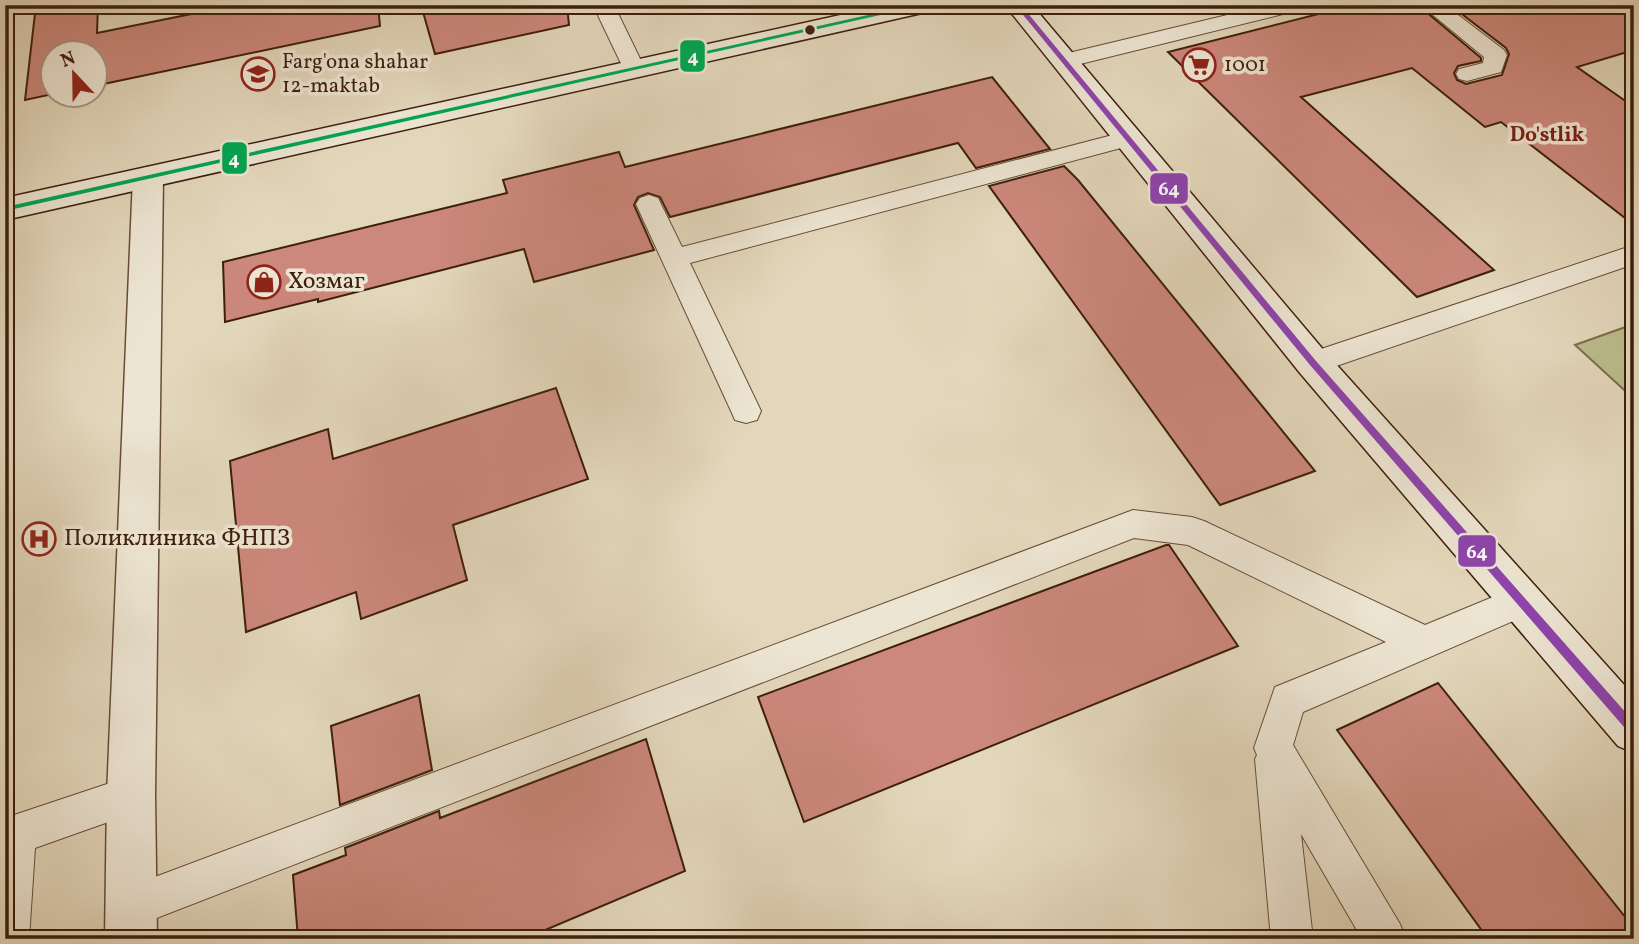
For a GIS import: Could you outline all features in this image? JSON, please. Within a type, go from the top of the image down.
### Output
[{"type":"street","points":[[5,209],[922,5]]},
{"type":"street","points":[[1018,5],[1313,363],[1634,730]]},
{"type":"street","points":[[131,923],[131,794],[148,177]]},
{"type":"lane","points":[[603,5],[634,69]]},
{"type":"lane","points":[[1432,5],[1496,55],[1493,67],[1467,74]]},
{"type":"lane","points":[[1064,61],[1292,6]]},
{"type":"lane","points":[[675,258],[1128,139]]},
{"type":"lane","points":[[649,204],[746,411]]},
{"type":"lane","points":[[1313,363],[1634,254]]},
{"type":"lane","points":[[131,923],[1133,524],[1192,531],[1423,642]]},
{"type":"lane","points":[[1292,939],[1273,748],[1288,700],[1522,601]]},
{"type":"lane","points":[[1273,748],[1385,939]]},
{"type":"lane","points":[[8,939],[11,836],[131,794]]},
{"type":"green space","points":[[1634,324],[1634,399],[1575,345]]},
{"type":"building","points":[[36,5],[98,5],[97,33],[236,5],[378,5],[380,26],[108,83],[108,38],[38,38],[38,97],[25,100]]},
{"type":"building","points":[[421,5],[567,5],[569,25],[435,54]]},
{"type":"building","points":[[1354,5],[1418,5],[1481,58],[1481,61],[1458,66],[1454,73],[1457,80],[1466,84],[1502,75],[1509,54],[1506,48],[1450,5],[1634,5],[1634,50],[1577,67],[1634,107],[1634,225],[1501,122],[1485,127],[1412,68],[1301,97],[1494,270],[1417,297],[1168,52]]},
{"type":"building","points":[[992,77],[1050,149],[976,168],[958,143],[670,217],[660,197],[648,193],[638,197],[634,205],[654,250],[534,282],[524,249],[318,302],[318,299],[225,322],[223,262],[507,193],[503,180],[619,152],[625,167]]},
{"type":"building","points":[[1064,166],[1315,471],[1220,505],[989,186]]},
{"type":"building","points":[[556,388],[588,479],[453,525],[467,580],[361,619],[356,592],[246,632],[230,461],[328,429],[333,459]]},
{"type":"building","points":[[1169,545],[1238,646],[804,822],[758,697]]},
{"type":"building","points":[[1438,683],[1634,928],[1634,939],[1488,939],[1337,730]]},
{"type":"building","points":[[419,695],[432,770],[340,805],[331,726]]},
{"type":"building","points":[[646,739],[685,871],[524,939],[298,939],[293,875],[346,855],[345,848],[439,811],[440,818]]},
{"type":"transit line","name":"4","points":[[5,209],[922,5]]},
{"type":"transit line","name":"64","points":[[1018,5],[1313,363],[1634,730]]},
{"type":"place","name":"1001","points":[[1199,65]]},
{"type":"place","name":"Farg'ona shahar 12-maktab","points":[[258,74]]},
{"type":"place","name":"Хозмаг","points":[[264,282]]},
{"type":"place","name":"Поликлиника ФНПЗ","points":[[39,539]]},
{"type":"district","name":"Do'stlik","points":[[1547,135]]}]
